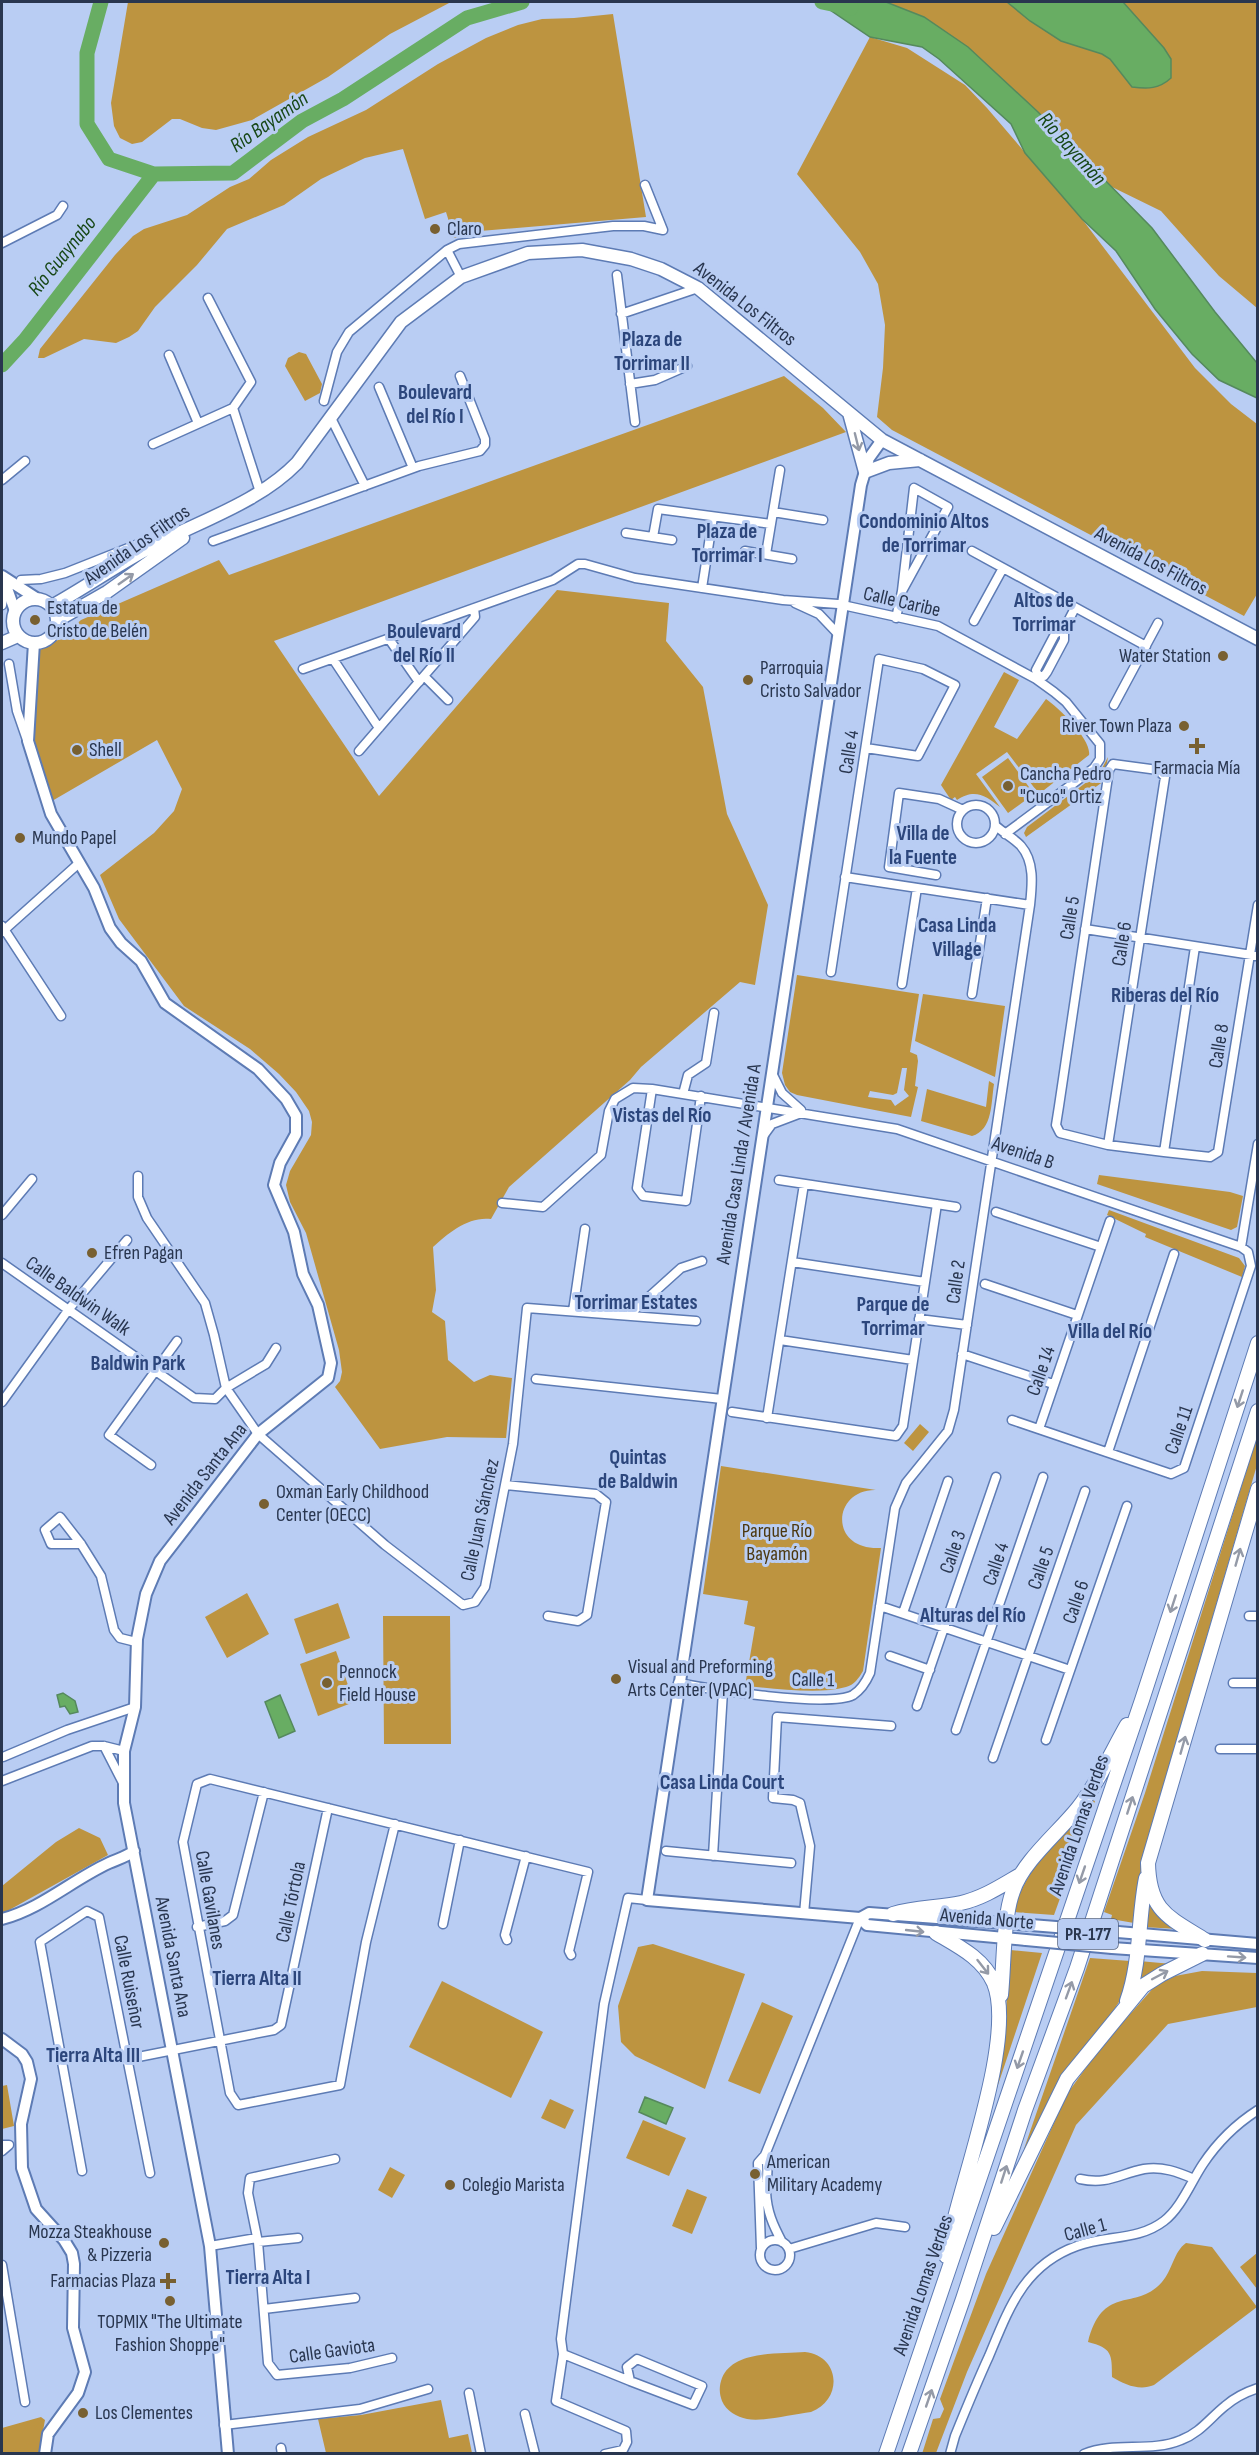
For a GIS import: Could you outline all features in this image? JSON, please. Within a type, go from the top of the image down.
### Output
[{"type":"highway","name":"Avenida Lomas Verdes","points":[[886,2454],[1142,1700],[1257,1343]]},
{"type":"highway","name":"Avenida Lomas Verdes","points":[[909,2454],[1025,2110],[1077,1968],[1257,1411]]},
{"type":"highway","points":[[1125,2006],[1133,1979],[1140,1908],[1148,1863],[1257,1490]]},
{"type":"highway","points":[[938,2301],[950,2235],[993,2071],[1009,1904],[1020,1875],[1091,1789],[1142,1700]]},
{"type":"highway","points":[[1148,1863],[1152,1896],[1173,1920],[1205,1940]]},
{"type":"highway","points":[[892,1914],[918,1907],[947,1905],[978,1898],[1020,1875]]},
{"type":"highway","points":[[936,1933],[978,1960],[994,1983],[1000,2006]]},
{"type":"highway","points":[[963,2299],[989,2238],[1067,2079],[1125,2006],[1152,1980],[1202,1954]]},
{"type":"main road","name":"Avenida Los Filtros","points":[[52,606],[94,583],[149,548],[260,492],[286,475],[401,322],[461,277],[503,260],[528,253],[582,250],[616,255],[681,278],[698,288],[882,440],[1257,639]]},
{"type":"main road","points":[[849,412],[865,472],[889,463],[920,460]]},
{"type":"main road","name":"Avenida Los Filtros","points":[[58,620],[107,592],[207,519]]},
{"type":"main road","points":[[36,598],[52,606],[58,620],[50,637],[43,642],[34,643],[18,636],[10,619],[20,604],[36,598]]},
{"type":"main road","points":[[2,644],[18,636]]},
{"type":"street","points":[[324,401],[337,352],[349,332],[447,250],[459,244],[613,226],[644,226],[663,230],[645,185]]},
{"type":"street","points":[[2,243],[57,215],[63,206]]},
{"type":"street","points":[[447,250],[461,277]]},
{"type":"street","points":[[617,275],[635,422]]},
{"type":"street","points":[[621,314],[698,288]]},
{"type":"street","points":[[153,444],[233,408],[251,382],[208,298]]},
{"type":"street","points":[[169,355],[198,423]]},
{"type":"street","points":[[630,384],[655,380],[687,366]]},
{"type":"street","points":[[213,541],[413,468],[474,453],[483,448],[485,439],[460,376]]},
{"type":"street","points":[[379,387],[413,468]]},
{"type":"street","points":[[233,408],[260,492]]},
{"type":"street","points":[[331,417],[365,486]]},
{"type":"street","name":"Avenida Casa Linda / Avenida A","points":[[647,1900],[861,485],[869,458],[882,440]]},
{"type":"street","points":[[2,480],[25,461]]},
{"type":"street","points":[[766,554],[780,470]]},
{"type":"street","points":[[896,618],[902,591],[915,488],[948,507],[902,591]]},
{"type":"street","points":[[653,537],[658,509],[771,524]]},
{"type":"street","points":[[773,512],[822,520]]},
{"type":"street","points":[[702,588],[713,517]]},
{"type":"street","points":[[21,580],[41,579],[65,573],[137,545],[197,518],[207,519]]},
{"type":"street","points":[[626,533],[672,540]]},
{"type":"street","points":[[745,551],[792,559]]},
{"type":"street","points":[[972,551],[1146,646]]},
{"type":"street","points":[[303,669],[553,580],[578,564],[635,578],[789,600],[819,614],[838,634]]},
{"type":"street","points":[[974,621],[1003,568]]},
{"type":"street","points":[[3,580],[36,598]]},
{"type":"street","points":[[2,605],[3,580]]},
{"type":"street","points":[[3,580],[10,619]]},
{"type":"street","name":"Calle Caribe","points":[[789,600],[842,605],[938,626],[1037,677],[1066,702],[1101,744],[1101,755],[1094,768],[1005,834]]},
{"type":"street","points":[[359,751],[475,617],[474,608]]},
{"type":"street","points":[[1064,629],[1055,634],[1036,670],[1037,677],[1044,676],[1059,650],[1064,640],[1064,629],[1075,608]]},
{"type":"street","points":[[1114,705],[1158,623]]},
{"type":"street","points":[[389,639],[421,679],[448,700]]},
{"type":"street","name":"Avenida Santa Ana","points":[[34,643],[28,741],[51,814],[102,903],[110,928],[121,943],[141,961],[165,1003],[258,1069],[286,1099],[296,1116],[296,1134],[280,1163],[274,1185],[294,1232],[303,1274],[318,1305],[332,1363],[328,1378],[258,1434],[160,1561],[146,1594],[136,1642],[135,1707],[124,1751],[124,1803],[210,2246],[228,2454]]},
{"type":"street","points":[[1050,645],[1059,650]]},
{"type":"street","points":[[333,659],[379,728]]},
{"type":"street","name":"Calle 4","points":[[831,972],[879,659],[923,669],[955,685],[918,756],[866,748]]},
{"type":"street","points":[[1041,660],[1050,665]]},
{"type":"street","points":[[9,664],[17,711],[28,741]]},
{"type":"street","name":"Calle 5","points":[[1108,1145],[1060,1133],[1056,1125],[1109,770],[1115,763],[1140,767]]},
{"type":"street","name":"Calle 6","points":[[1108,1145],[1165,777],[1158,770],[1140,767]]},
{"type":"street","points":[[936,874],[889,867],[899,793],[939,799],[963,810]]},
{"type":"street","points":[[971,806],[983,806],[992,813],[995,825],[994,832],[987,840],[978,843],[968,841],[961,835],[957,826],[963,810],[971,806]]},
{"type":"street","points":[[991,1160],[1032,887],[1028,859],[1019,844],[995,825]]},
{"type":"street","points":[[61,1016],[2,930],[78,864]]},
{"type":"street","points":[[845,877],[1030,905]]},
{"type":"street","points":[[902,984],[917,888]]},
{"type":"street","points":[[972,994],[987,898]]},
{"type":"street","name":"Calle 8","points":[[1164,1152],[1210,1157],[1216,1155],[1221,1148],[1254,956],[1257,905]]},
{"type":"street","points":[[1085,929],[1254,956]]},
{"type":"street","points":[[1108,1145],[1164,1152],[1195,946]]},
{"type":"street","points":[[683,1094],[688,1075],[706,1063],[714,1012]]},
{"type":"street","points":[[771,1071],[775,1084],[782,1094],[804,1112]]},
{"type":"street","name":"Avenida B","points":[[502,1203],[543,1207],[601,1155],[609,1111],[615,1099],[633,1088],[652,1089],[897,1129],[1241,1247]]},
{"type":"street","points":[[652,1089],[637,1188],[643,1196],[686,1201],[701,1096]]},
{"type":"street","points":[[761,1138],[771,1124],[804,1112]]},
{"type":"street","points":[[1241,1247],[1257,1144]]},
{"type":"street","name":"Calle 2","points":[[954,1410],[991,1160]]},
{"type":"street","points":[[138,1176],[138,1197],[147,1218],[205,1304],[225,1388],[258,1434]]},
{"type":"street","points":[[2,1215],[32,1179]]},
{"type":"street","points":[[779,1180],[957,1208]]},
{"type":"street","points":[[767,1418],[804,1184]]},
{"type":"street","points":[[732,1412],[896,1436],[903,1426],[937,1204]]},
{"type":"street","points":[[996,1212],[1101,1247]]},
{"type":"street","name":"Calle 14","points":[[1039,1429],[1110,1221]]},
{"type":"street","points":[[585,1229],[573,1311],[630,1314],[696,1322]]},
{"type":"street","points":[[2,1402],[69,1309],[128,1240]]},
{"type":"street","name":"Calle 11","points":[[1012,1420],[1171,1474],[1184,1468],[1251,1266],[1248,1252],[1241,1247]]},
{"type":"street","points":[[1108,1452],[1174,1254]]},
{"type":"street","points":[[630,1314],[681,1269],[702,1261]]},
{"type":"street","points":[[792,1262],[925,1282]]},
{"type":"street","name":"Calle Baldwin Walk","points":[[2,1263],[194,1398],[214,1399],[225,1388],[266,1364],[276,1348]]},
{"type":"street","points":[[985,1284],[1077,1315]]},
{"type":"street","name":"Calle Juan Sánchez","points":[[258,1434],[385,1545],[463,1605],[475,1602],[485,1587],[513,1444],[527,1308],[573,1311]]},
{"type":"street","points":[[919,1319],[967,1325]]},
{"type":"street","points":[[780,1340],[913,1360]]},
{"type":"street","points":[[151,1465],[109,1435],[177,1341]]},
{"type":"street","points":[[962,1354],[1053,1384]]},
{"type":"street","points":[[536,1379],[722,1400]]},
{"type":"street","name":"Calle 1","points":[[678,1683],[723,1691],[829,1698],[852,1695],[861,1689],[870,1673],[895,1508],[906,1483],[948,1431],[954,1410]]},
{"type":"street","name":"Calle 3","points":[[917,1706],[996,1477]]},
{"type":"street","name":"Calle 4","points":[[956,1730],[1043,1477]]},
{"type":"street","points":[[903,1612],[948,1481]]},
{"type":"street","points":[[505,1485],[596,1494],[606,1502],[587,1615],[578,1621],[548,1616]]},
{"type":"street","name":"Calle 5","points":[[993,1758],[1085,1491]]},
{"type":"street","name":"Calle 6","points":[[1046,1740],[1127,1506]]},
{"type":"street","points":[[81,1544],[101,1576],[114,1630],[120,1638],[136,1642]]},
{"type":"street","points":[[880,1606],[1070,1670]]},
{"type":"street","points":[[890,1656],[930,1670]]},
{"type":"street","points":[[1233,1683],[1257,1683]]},
{"type":"street","points":[[713,1856],[723,1691]]},
{"type":"street","points":[[2,1758],[67,1730],[135,1707]]},
{"type":"street","points":[[804,1914],[810,1846],[800,1803],[773,1798],[777,1717],[891,1726]]},
{"type":"street","points":[[2,1781],[92,1746],[104,1746],[124,1751]]},
{"type":"street","points":[[104,1746],[124,1786]]},
{"type":"street","points":[[1220,1749],[1257,1749]]},
{"type":"street","name":"Calle Gavilanes","points":[[395,1824],[366,1941],[340,2085],[238,2105],[230,2093],[219,2041],[183,1842],[197,1784],[210,1779],[395,1824],[588,1872],[569,1951],[571,1955]]},
{"type":"street","points":[[197,1927],[225,1921],[233,1915],[264,1792]]},
{"type":"street","name":"Calle Tórtola","points":[[128,2059],[274,2030],[281,2025],[328,1808]]},
{"type":"street","points":[[443,1924],[460,1840]]},
{"type":"street","points":[[2,1919],[28,1909],[134,1851]]},
{"type":"street","points":[[666,1851],[792,1863]]},
{"type":"street","points":[[507,1940],[505,1935],[525,1856]]},
{"type":"street","points":[[605,2454],[623,2450],[627,2442],[626,2431],[556,2401],[563,2354],[561,2339],[604,2004],[628,1898],[647,1900]]},
{"type":"street","name":"Avenida Norte","points":[[647,1900],[860,1918],[869,1913],[892,1914],[1257,1944]]},
{"type":"street","name":"Calle Ruiseñor","points":[[82,2171],[40,1942],[87,1911],[99,1917],[150,2173]]},
{"type":"street","points":[[765,2155],[768,2162],[766,2192],[770,2218],[782,2242],[789,2250],[787,2264],[774,2270],[765,2267],[762,2263],[758,2163],[765,2155],[860,1918]]},
{"type":"street","name":"Avenida Norte","points":[[860,1918],[867,1926],[936,1933],[1257,1958]]},
{"type":"street","points":[[2,2039],[22,2054],[27,2062],[31,2079],[22,2113],[10,2144],[2,2151]]},
{"type":"street","name":"Calle 1","points":[[950,2454],[959,2426],[1012,2301],[1020,2289],[1042,2265],[1066,2250],[1080,2244],[1129,2237],[1155,2228],[1174,2210],[1204,2163],[1230,2132],[1257,2109]]},
{"type":"street","points":[[10,2144],[22,2168],[36,2209],[64,2240],[72,2253],[74,2264],[73,2328],[85,2372],[78,2393],[48,2434],[45,2454]]},
{"type":"street","name":"Calle Gaviota","points":[[335,2159],[250,2178],[248,2193],[258,2240],[268,2363],[277,2375],[351,2368],[392,2358]]},
{"type":"street","points":[[1080,2179],[1099,2182],[1156,2168],[1167,2169],[1194,2179]]},
{"type":"street","points":[[789,2250],[876,2223],[905,2227]]},
{"type":"street","points":[[210,2246],[298,2238]]},
{"type":"street","points":[[761,2248],[768,2241],[782,2242]]},
{"type":"street","points":[[2,2265],[25,2402]]},
{"type":"street","points":[[264,2309],[355,2298]]},
{"type":"street","points":[[563,2354],[630,2381],[693,2405],[702,2386],[637,2359],[627,2367],[630,2381]]},
{"type":"street","points":[[1084,2454],[1110,2448],[1163,2446],[1181,2440],[1202,2428],[1231,2401],[1257,2388]]},
{"type":"street","points":[[224,2426],[360,2409],[428,2389]]},
{"type":"street","points":[[468,2392],[481,2454]]},
{"type":"street","points":[[525,2414],[535,2454]]},
{"type":"green space","points":[[128,2],[451,2],[390,34],[328,77],[252,120],[216,130],[202,128],[180,119],[172,119],[142,142],[132,144],[120,138],[114,126],[111,103]]},
{"type":"green space","points":[[886,2],[1257,2],[1257,308],[1219,276],[1161,211],[1112,187],[1038,112],[924,17]]},
{"type":"green space","points":[[613,14],[646,217],[480,231],[454,238],[446,212],[425,219],[403,149],[365,158],[321,179],[284,205],[227,229],[197,265],[155,307],[138,331],[129,337],[116,343],[84,339],[44,358],[38,358],[40,349],[115,255],[133,236],[144,229],[187,215],[230,187],[249,179],[271,160],[308,137],[366,110],[438,64],[486,38],[518,25],[542,19]]},
{"type":"green space","points":[[870,37],[907,48],[965,85],[1082,219],[1195,368],[1231,404],[1257,424],[1257,594],[1244,616],[892,430],[877,417],[885,325],[878,284],[860,252],[797,174]]},
{"type":"green space","points":[[299,352],[306,354],[322,384],[320,393],[305,401],[285,366],[288,358]]},
{"type":"green space","points":[[784,376],[823,408],[846,432],[274,641],[379,796],[557,590],[669,603],[666,641],[703,687],[727,814],[768,905],[755,985],[740,982],[641,1067],[630,1080],[509,1187],[491,1219],[467,1223],[452,1231],[433,1247],[436,1290],[432,1312],[445,1321],[448,1360],[474,1382],[490,1375],[512,1378],[506,1438],[447,1437],[380,1449],[335,1387],[340,1381],[342,1372],[339,1350],[306,1233],[290,1202],[286,1185],[290,1171],[311,1135],[312,1122],[309,1111],[296,1092],[279,1074],[250,1049],[184,1006],[119,919],[100,875],[154,833],[174,811],[182,789],[157,740],[52,801],[34,742],[40,650],[58,640],[81,620],[219,560],[229,575]]},
{"type":"green space","points":[[1004,672],[1019,680],[994,727],[1017,739],[1046,699],[1066,716],[1080,733],[1089,749],[1089,755],[1039,794],[1007,752],[976,774],[1000,807],[985,797],[975,794],[963,796],[957,800],[955,797],[951,800],[941,785]]},
{"type":"green space","points":[[1108,757],[1104,781],[1026,837],[1024,833],[1027,827],[1100,772]]},
{"type":"green space","name":"Cancha Pedro \"Cuco\" Ortiz","points":[[1008,758],[1034,794],[1008,813],[982,777]]},
{"type":"green space","points":[[797,975],[919,994],[910,1052],[917,1055],[918,1061],[915,1086],[918,1087],[911,1117],[797,1095],[790,1092],[785,1085],[782,1073]],"holes":[[[902,1068],[907,1068],[904,1090],[909,1096],[895,1106],[891,1100],[868,1097],[870,1091],[893,1095],[897,1093]]]},
{"type":"green space","points":[[923,994],[1005,1006],[995,1077],[915,1041]]},
{"type":"green space","points":[[989,1081],[994,1084],[990,1114],[984,1128],[979,1133],[972,1136],[921,1121],[927,1089],[986,1107]]},
{"type":"green space","points":[[1099,1175],[1230,1192],[1243,1196],[1237,1227],[1231,1230],[1097,1184]]},
{"type":"green space","points":[[1109,1210],[1239,1258],[1245,1266],[1242,1277],[1145,1237],[1146,1234],[1107,1215]]},
{"type":"green space","points":[[920,1424],[929,1432],[913,1451],[904,1443]]},
{"type":"green space","points":[[1257,1437],[1257,1465],[1147,1841],[1137,1891],[1134,1923],[1111,1919],[1112,1915],[1104,1912],[1145,1793]]},
{"type":"green space","name":"Parque Río Bayamón","points":[[721,1466],[876,1490],[861,1492],[851,1499],[844,1509],[842,1520],[845,1531],[852,1540],[864,1546],[881,1548],[863,1671],[851,1685],[809,1691],[745,1686],[755,1627],[744,1624],[748,1601],[703,1594]]},
{"type":"green space","points":[[247,1593],[269,1634],[227,1658],[205,1617]]},
{"type":"green space","points":[[338,1603],[350,1638],[306,1654],[294,1619]]},
{"type":"green space","points":[[383,1616],[450,1616],[451,1744],[384,1744]]},
{"type":"green space","name":"Pennock Field House","points":[[336,1651],[354,1702],[318,1716],[300,1664]]},
{"type":"green space","points":[[1092,1800],[1095,1801],[1054,1915],[1013,1912],[1036,1866]]},
{"type":"green space","points":[[79,1828],[100,1838],[108,1855],[2,1914],[2,1886],[56,1842]]},
{"type":"green space","points":[[1146,1890],[1178,1929],[1143,1927]]},
{"type":"green space","points":[[653,1944],[745,1974],[705,2089],[635,2056],[621,2042],[618,2006],[638,1947]]},
{"type":"green space","points":[[1010,1950],[1042,1953],[990,2109],[1004,2042]]},
{"type":"green space","points":[[1090,1958],[1130,1961],[1126,1991],[1110,2016],[1072,2063],[1026,2150],[1024,2149]]},
{"type":"green space","points":[[1139,1961],[1172,1964],[1136,1987]]},
{"type":"green space","points":[[1202,1971],[1257,1973],[1257,2007],[1168,2024],[1076,2125],[967,2372],[936,2453],[922,2454],[933,2419],[940,2418],[944,2409],[940,2399],[986,2274],[1067,2094],[1101,2047],[1155,1986],[1175,1976]]},
{"type":"green space","points":[[442,1981],[543,2032],[511,2098],[409,2047]]},
{"type":"green space","points":[[762,2002],[793,2016],[760,2094],[728,2081]]},
{"type":"green space","points":[[7,2085],[14,2126],[2,2129],[2,2086]]},
{"type":"green space","points":[[550,2099],[574,2110],[565,2129],[541,2118]]},
{"type":"green space","points":[[643,2120],[686,2138],[669,2176],[626,2158]]},
{"type":"green space","points":[[390,2167],[405,2175],[392,2198],[378,2190]]},
{"type":"green space","points":[[687,2189],[707,2197],[692,2234],[672,2226]]},
{"type":"green space","points":[[1186,2243],[1212,2247],[1257,2307],[1154,2385],[1138,2387],[1112,2377],[1109,2353],[1102,2347],[1088,2342],[1094,2324],[1102,2312],[1111,2305],[1152,2291],[1162,2282]]},
{"type":"green space","points":[[1257,2253],[1257,2289],[1240,2267]]},
{"type":"green space","points":[[805,2352],[817,2355],[826,2361],[834,2379],[829,2398],[821,2406],[811,2412],[754,2420],[736,2415],[724,2405],[720,2392],[721,2381],[728,2369],[736,2362],[758,2355]]},
{"type":"green space","points":[[441,2400],[449,2438],[468,2434],[472,2453],[326,2453],[318,2419],[361,2415]]},
{"type":"green space","points":[[41,2417],[45,2420],[39,2453],[2,2453],[2,2428]]},
{"type":"water","points":[[834,2],[886,2],[924,17],[968,47],[1038,112],[1152,228],[1215,312],[1257,363],[1257,398],[1219,380],[1192,354],[1155,309],[1116,251],[1082,219],[1025,153],[1011,124],[939,59],[922,47],[870,37],[830,10]]},
{"type":"water","points":[[1007,2],[1123,2],[1171,59],[1171,78],[1153,87],[1132,87],[1110,59],[1102,54],[1061,41],[1030,21]]},
{"type":"water","points":[[63,1693],[75,1701],[78,1712],[70,1714],[65,1706],[60,1707],[57,1695]]},
{"type":"water","points":[[280,1695],[295,1731],[279,1738],[265,1702]]},
{"type":"water","points":[[645,2097],[673,2108],[666,2124],[639,2112]]},
{"type":"waterway","name":"Río Bayamón","points":[[101,2],[87,53],[87,124],[109,159],[154,174],[233,173],[302,121],[343,99],[467,18],[522,2]]},
{"type":"waterway","name":"Río Bayamón","points":[[822,2],[851,8]]},
{"type":"waterway","name":"Río Guaynabo","points":[[2,365],[25,340],[154,174]]},
{"type":"place","name":"Claro","points":[[435,229]]},
{"type":"place","name":"Estatua de Cristo de Belén","points":[[35,620]]},
{"type":"place","name":"Water Station","points":[[1223,656]]},
{"type":"place","name":"Parroquia Cristo Salvador","points":[[748,680]]},
{"type":"place","name":"River Town Plaza","points":[[1184,726]]},
{"type":"place","name":"Farmacia Mía","points":[[1197,746]]},
{"type":"place","name":"Shell","points":[[77,750]]},
{"type":"place","name":"Cancha Pedro \"Cuco\" Ortiz","points":[[1008,786]]},
{"type":"place","name":"Mundo Papel","points":[[20,838]]},
{"type":"place","name":"Efren Pagan","points":[[92,1253]]},
{"type":"place","name":"Oxman Early Childhood Center (OECC)","points":[[264,1504]]},
{"type":"place","name":"Visual and Preforming Arts Center (VPAC)","points":[[616,1679]]},
{"type":"place","name":"Pennock Field House","points":[[327,1683]]},
{"type":"place","name":"American Military Academy","points":[[755,2174]]},
{"type":"place","name":"Colegio Marista","points":[[450,2185]]},
{"type":"place","name":"Mozza Steakhouse & Pizzeria","points":[[164,2243]]},
{"type":"place","name":"Farmacias Plaza","points":[[168,2281]]},
{"type":"place","name":"TOPMIX \"The Ultimate Fashion Shoppe\"","points":[[170,2301]]},
{"type":"place","name":"Los Clementes","points":[[83,2413]]},
{"type":"district","name":"Plaza de Torrimar II","points":[[652,351]]},
{"type":"district","name":"Boulevard del Río I","points":[[435,404]]},
{"type":"district","name":"Condominio Altos de Torrimar","points":[[924,533]]},
{"type":"district","name":"Plaza de Torrimar I","points":[[727,543]]},
{"type":"district","name":"Altos de Torrimar","points":[[1044,612]]},
{"type":"district","name":"Boulevard del Río II","points":[[424,643]]},
{"type":"district","name":"Villa de la Fuente","points":[[923,845]]},
{"type":"district","name":"Casa Linda Village","points":[[957,937]]},
{"type":"district","name":"Riberas del Río","points":[[1165,995]]},
{"type":"district","name":"Vistas del Río","points":[[662,1115]]},
{"type":"district","name":"Torrimar Estates","points":[[636,1302]]},
{"type":"district","name":"Parque de Torrimar","points":[[893,1316]]},
{"type":"district","name":"Villa del Río","points":[[1110,1331]]},
{"type":"district","name":"Baldwin Park","points":[[138,1363]]},
{"type":"district","name":"Quintas de Baldwin","points":[[638,1469]]},
{"type":"district","name":"Alturas del Río","points":[[973,1615]]},
{"type":"district","name":"Casa Linda Court","points":[[722,1782]]},
{"type":"district","name":"Tierra Alta II","points":[[257,1978]]},
{"type":"district","name":"Tierra Alta III","points":[[93,2055]]},
{"type":"district","name":"Tierra Alta I","points":[[268,2277]]}]
